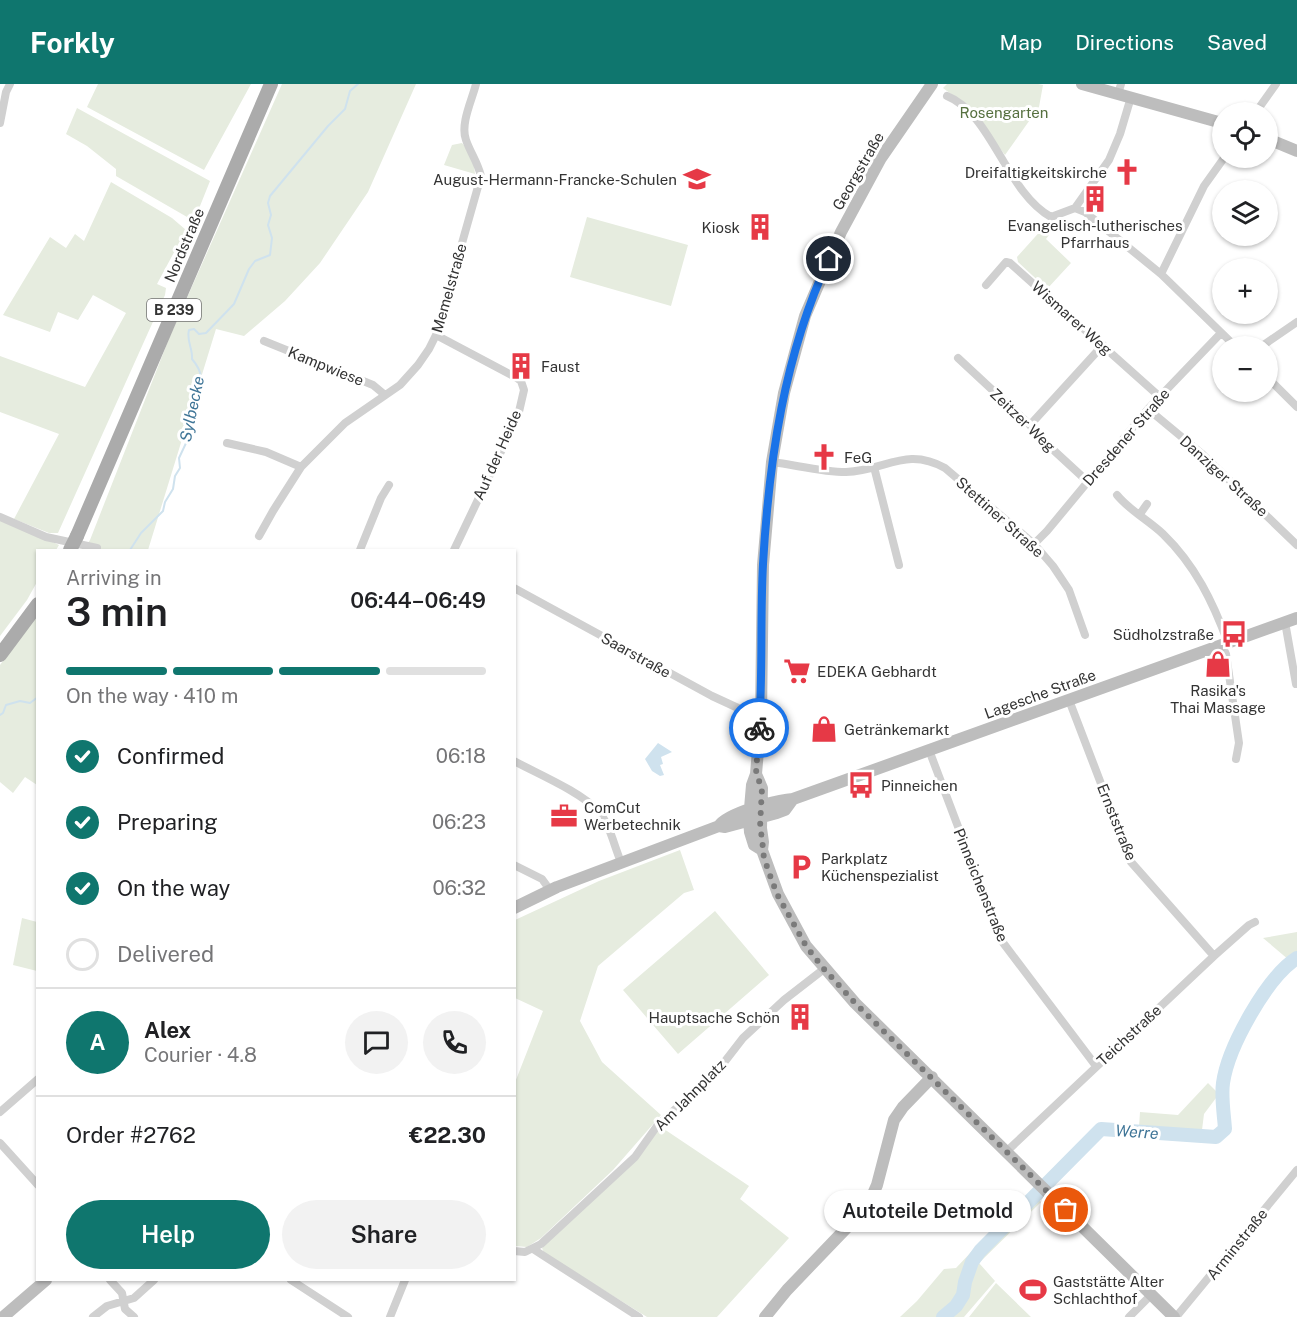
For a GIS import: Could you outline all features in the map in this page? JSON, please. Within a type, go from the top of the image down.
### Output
[{"type":"main road","name":"Nordstraße","points":[[70,549],[271,84]]},
{"type":"main road","points":[[0,655],[36,607]]},
{"type":"street","name":"Memelstraße","points":[[259,536],[301,467],[345,423],[400,385],[436,336],[480,176],[474,154],[466,141],[465,132],[476,84]]},
{"type":"street","name":"Georgstraße","points":[[755,814],[752,785],[756,774],[760,715],[763,566],[772,462],[784,393],[796,345],[814,291],[862,190],[886,150],[932,84]]},
{"type":"street","points":[[1082,84],[1123,92],[1212,120]]},
{"type":"street","points":[[1263,102],[1276,84]]},
{"type":"street","points":[[0,123],[6,88]]},
{"type":"street","points":[[946,96],[958,100],[966,109],[987,135],[1028,199],[1038,210],[1051,217],[1075,208],[1109,160],[1120,134],[1123,92]]},
{"type":"street","points":[[1278,143],[1297,151]]},
{"type":"street","points":[[1161,273],[1204,186],[1217,168]]},
{"type":"street","points":[[1075,208],[1085,212],[1161,273],[1224,336]]},
{"type":"street","name":"Wismarer Weg","points":[[986,285],[1006,262],[1010,262],[1160,397]]},
{"type":"street","points":[[1277,336],[1297,322]]},
{"type":"street","name":"Dresdener Straße","points":[[1034,544],[1148,409],[1221,333]]},
{"type":"street","name":"Auf der Heide","points":[[436,336],[517,378],[521,381],[524,390],[518,416],[454,549]]},
{"type":"street","name":"Kampwiese","points":[[264,342],[373,385],[385,395]]},
{"type":"street","points":[[1030,425],[1103,345]]},
{"type":"street","name":"Zeitzer Weg","points":[[958,358],[1088,481]]},
{"type":"street","points":[[1278,388],[1297,407]]},
{"type":"street","name":"Danziger Straße","points":[[1148,409],[1200,453],[1297,544]]},
{"type":"street","points":[[226,443],[266,452],[301,467]]},
{"type":"street","name":"Stettiner Straße","points":[[772,462],[847,472],[913,458],[931,460],[945,468],[1034,544],[1069,590],[1085,635]]},
{"type":"street","points":[[874,467],[899,565]]},
{"type":"street","points":[[360,549],[381,498],[389,485]]},
{"type":"street","points":[[1117,495],[1174,546],[1194,569],[1205,589],[1225,644],[1239,743],[1236,759]]},
{"type":"street","points":[[1140,514],[1147,504]]},
{"type":"street","points":[[0,517],[40,534],[97,548]]},
{"type":"street","name":"Saarstraße","points":[[516,589],[720,701],[751,714],[760,715]]},
{"type":"street","name":"Lagesche Straße","points":[[516,907],[550,890],[718,826],[724,827],[793,799],[1297,618]]},
{"type":"street","points":[[1285,622],[1296,684]]},
{"type":"street","name":"Ernststraße","points":[[1070,699],[1131,862],[1214,956]]},
{"type":"street","name":"Pinneichenstraße","points":[[929,750],[1001,940],[1096,1066]]},
{"type":"street","points":[[516,762],[571,792],[598,810],[621,862]]},
{"type":"street","points":[[755,814],[750,832],[754,845],[762,850],[777,894],[806,946],[824,969],[855,1003],[1175,1317]]},
{"type":"street","points":[[516,866],[542,879],[550,890]]},
{"type":"street","name":"Teichstraße","points":[[1006,1152],[1214,956],[1255,922]]},
{"type":"street","name":"Am Jahnplatz","points":[[533,1249],[635,1157],[657,1126],[719,1069],[744,1038],[784,1000],[824,969]]},
{"type":"street","points":[[765,1317],[787,1290],[870,1201],[877,1185],[894,1120],[903,1107],[932,1077]]},
{"type":"street","points":[[0,1112],[36,1081]]},
{"type":"street","points":[[0,1143],[36,1183]]},
{"type":"street","name":"Arminstraße","points":[[1175,1317],[1297,1170]]},
{"type":"street","points":[[516,1251],[533,1249],[639,1317]]},
{"type":"street","points":[[3,1317],[45,1281]]},
{"type":"street","points":[[111,1281],[122,1293],[125,1308],[134,1317]]},
{"type":"street","points":[[93,1317],[107,1305],[134,1298],[153,1281]]},
{"type":"street","points":[[292,1281],[348,1317]]},
{"type":"street","points":[[390,1317],[405,1281]]},
{"type":"street","points":[[1130,1317],[1152,1294]]},
{"type":"green space","points":[[98,84],[251,84],[204,170],[87,107]]},
{"type":"green space","points":[[282,84],[416,84],[368,192],[320,263],[285,301],[244,336],[216,329],[148,549],[84,549],[90,540],[170,336]]},
{"type":"green space","name":"Rosengarten","points":[[947,84],[1043,85],[1039,107],[1005,155],[967,106],[943,88]]},
{"type":"green space","points":[[77,108],[210,181],[194,221],[116,176],[116,169],[87,146],[66,134]]},
{"type":"green space","points":[[462,143],[472,157],[475,174],[444,165],[452,145]]},
{"type":"green space","points":[[111,182],[172,218],[186,230],[157,284],[166,288],[165,295],[58,533],[49,533],[14,519],[59,434],[0,412],[0,356],[85,387],[126,313],[93,295],[78,320],[58,312],[50,332],[3,315],[50,237],[66,248],[75,234],[84,241]]},
{"type":"green space","points":[[587,217],[688,245],[671,306],[570,277]]},
{"type":"green space","points":[[1044,227],[1049,235],[1046,239],[1071,263],[1047,289],[1018,262],[1017,257]]},
{"type":"green space","points":[[0,517],[59,545],[57,549],[36,549],[36,584],[0,636]]},
{"type":"green space","points":[[36,616],[36,784],[25,777],[13,793],[0,782],[0,665]]},
{"type":"green space","points":[[680,850],[694,890],[684,893],[598,966],[580,1021],[602,1062],[661,1115],[613,1170],[541,1238],[527,1247],[516,1246],[516,1080],[543,1011],[516,998],[516,920],[599,881]]},
{"type":"green space","points":[[715,911],[769,975],[678,1054],[623,990]]},
{"type":"green space","points":[[22,918],[36,922],[36,971],[13,965]]},
{"type":"green space","points":[[1297,932],[1297,954],[1289,960],[1263,938]]},
{"type":"green space","points":[[1208,1083],[1219,1094],[1204,1114],[1202,1130],[1177,1130],[1157,1126],[1139,1127],[1140,1112],[1178,1115]]},
{"type":"green space","points":[[661,1127],[749,1186],[740,1199],[789,1238],[717,1317],[647,1317],[544,1253],[542,1248]]},
{"type":"green space","points":[[1031,1193],[1041,1202],[979,1263],[995,1281],[964,1317],[900,1317],[944,1269],[956,1268],[1009,1212]]},
{"type":"green space","points":[[996,1283],[1031,1317],[969,1317]]},
{"type":"water","points":[[658,743],[672,752],[661,757],[663,764],[660,765],[664,775],[660,776],[652,771],[645,759]]},
{"type":"waterway","name":"Sylbecke","points":[[131,549],[141,533],[163,511],[180,468],[179,458],[187,441],[188,419],[194,403],[193,395],[199,386],[201,377],[192,359],[189,330],[194,329],[199,334],[206,333],[234,304],[249,269],[255,261],[270,255],[272,238],[268,225],[271,215],[268,203],[270,196],[345,109],[350,91],[358,84]]},
{"type":"waterway","name":"Sylbecke","points":[[0,715],[6,705],[20,701],[30,703],[36,698]]},
{"type":"waterway","name":"Werre","points":[[943,1317],[956,1306],[963,1295],[972,1262],[980,1251],[1101,1129],[1216,1137],[1225,1129],[1222,1088],[1232,1051],[1251,1014],[1273,980],[1297,958]]},
{"type":"way so far","points":[[759,728],[756,774],[762,788],[760,828],[762,850],[777,894],[806,946],[855,1003],[1066,1210]]},
{"type":"place","name":"Dreifaltigkeitskirche","points":[[1127,172]]},
{"type":"place","name":"August-Hermann-Francke-Schulen","points":[[697,179]]},
{"type":"place","name":"Evangelisch-lutherisches Pfarrhaus","points":[[1095,199]]},
{"type":"place","name":"Kiosk","points":[[760,227]]},
{"type":"place","name":"Faust","points":[[521,366]]},
{"type":"place","name":"FeG","points":[[824,457]]},
{"type":"place","name":"Südholzstraße","points":[[1234,634]]},
{"type":"place","name":"Rasika's Thai Massage","points":[[1218,664]]},
{"type":"place","name":"EDEKA Gebhardt","points":[[797,671]]},
{"type":"place","name":"Getränkemarkt","points":[[824,729]]},
{"type":"place","name":"Pinneichen","points":[[861,785]]},
{"type":"place","name":"ComCut Werbetechnik","points":[[564,816]]},
{"type":"place","name":"Parkplatz Küchenspezialist","points":[[801,867]]},
{"type":"place","name":"Hauptsache Schön","points":[[800,1017]]},
{"type":"place","name":"Autoteile Detmold","points":[[1066,1210]]},
{"type":"place","name":"Gaststätte Alter Schlachthof","points":[[1033,1290]]},
{"type":"route","points":[[759,728],[763,566],[777,428],[802,325],[829,259]]}]
